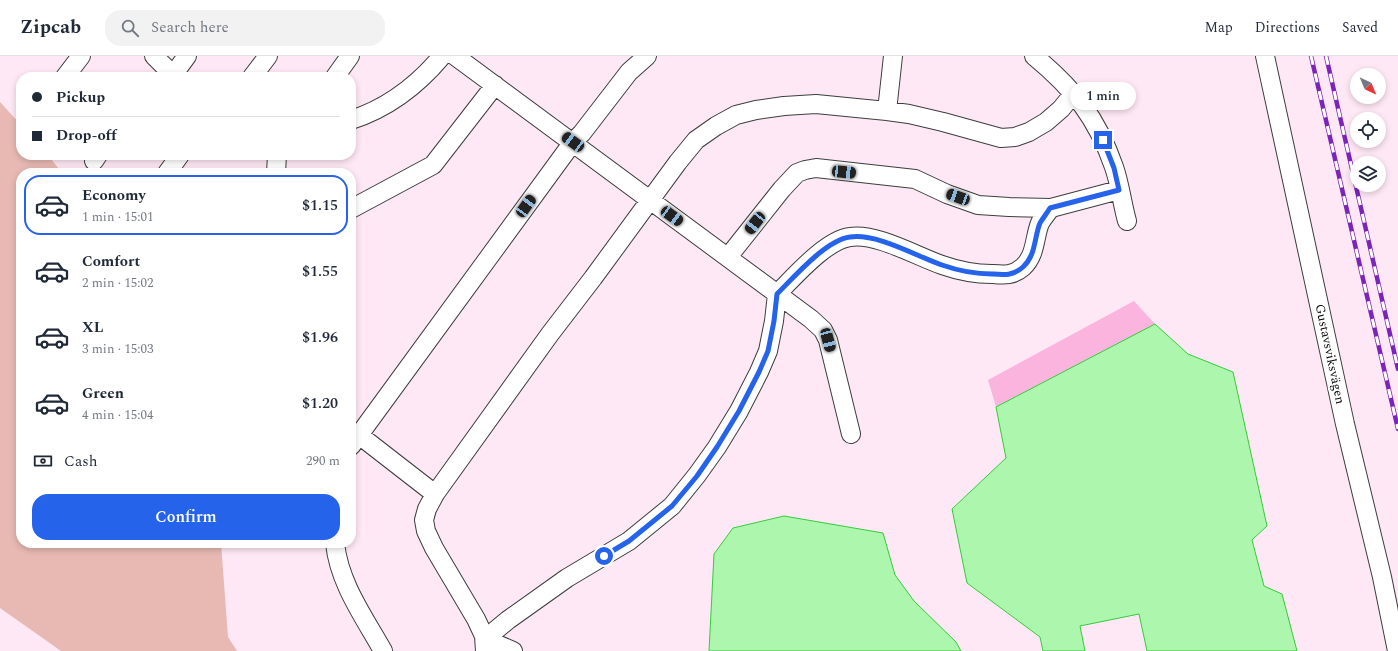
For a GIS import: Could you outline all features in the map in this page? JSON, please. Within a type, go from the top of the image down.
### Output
[{"type":"street","points":[[69,72],[81,56]]},
{"type":"street","points":[[163,70],[187,56]]},
{"type":"street","points":[[256,72],[268,56]]},
{"type":"street","points":[[339,72],[350,56]]},
{"type":"street","points":[[356,118],[375,111],[394,100],[429,70],[442,56]]},
{"type":"street","points":[[456,56],[728,257],[811,319],[823,330],[828,340],[851,434]]},
{"type":"street","points":[[356,440],[573,142],[582,134],[629,72],[647,56]]},
{"type":"street","points":[[888,111],[893,56]]},
{"type":"street","points":[[1034,56],[1057,74],[1074,93],[1089,114],[1103,140],[1114,168],[1127,220]]},
{"type":"street","name":"Gustavsviksvägen","points":[[1264,56],[1345,424],[1382,577],[1397,651]]},
{"type":"street","points":[[356,206],[433,165],[495,85]]},
{"type":"street","points":[[485,645],[476,619],[434,548],[426,531],[424,520],[427,509],[435,494],[550,334],[696,140],[736,115],[756,110],[784,106],[816,104],[910,114],[1001,138],[1015,137],[1029,132],[1046,122],[1074,93]]},
{"type":"street","points":[[728,257],[782,189],[797,173],[816,168],[915,179],[947,194],[978,205],[1050,208],[1119,190]]},
{"type":"street","points":[[485,645],[508,620],[567,578],[629,541],[672,506],[697,476],[717,447],[739,411],[759,372],[768,351],[774,321],[777,294],[819,253],[835,241],[850,236],[869,237],[941,265],[972,274],[1010,275],[1022,268],[1032,257],[1041,222],[1050,208]]},
{"type":"street","points":[[356,442],[435,494]]},
{"type":"street","points":[[336,548],[340,571],[349,592],[383,651]]},
{"type":"street","points":[[485,645],[513,651]]},
{"type":"shaded area","points":[[0,102],[16,120],[16,160],[52,160],[58,168],[16,168],[16,548],[221,548],[228,637],[237,651],[61,651],[0,608]]},
{"type":"shaded area","points":[[1155,324],[1188,354],[1233,372],[1267,526],[1252,540],[1264,586],[1282,594],[1297,651],[1147,651],[1139,614],[1080,626],[1085,651],[1043,651],[1040,637],[967,583],[952,509],[1006,458],[996,407]]},
{"type":"shaded area","points":[[784,516],[883,533],[895,575],[914,601],[956,642],[961,651],[709,651],[714,554],[733,528]]},
{"type":"sand","points":[[1134,301],[1155,324],[996,407],[988,380]]},
{"type":"railway","points":[[1311,56],[1398,429]]},
{"type":"railway","points":[[1326,56],[1398,369]]},
{"type":"route","points":[[604,556],[629,541],[672,506],[697,476],[739,411],[759,372],[768,351],[774,321],[777,294],[819,253],[835,241],[850,236],[869,237],[941,265],[972,274],[1010,275],[1022,268],[1032,257],[1041,222],[1050,208],[1119,190],[1114,168],[1103,140]]}]
